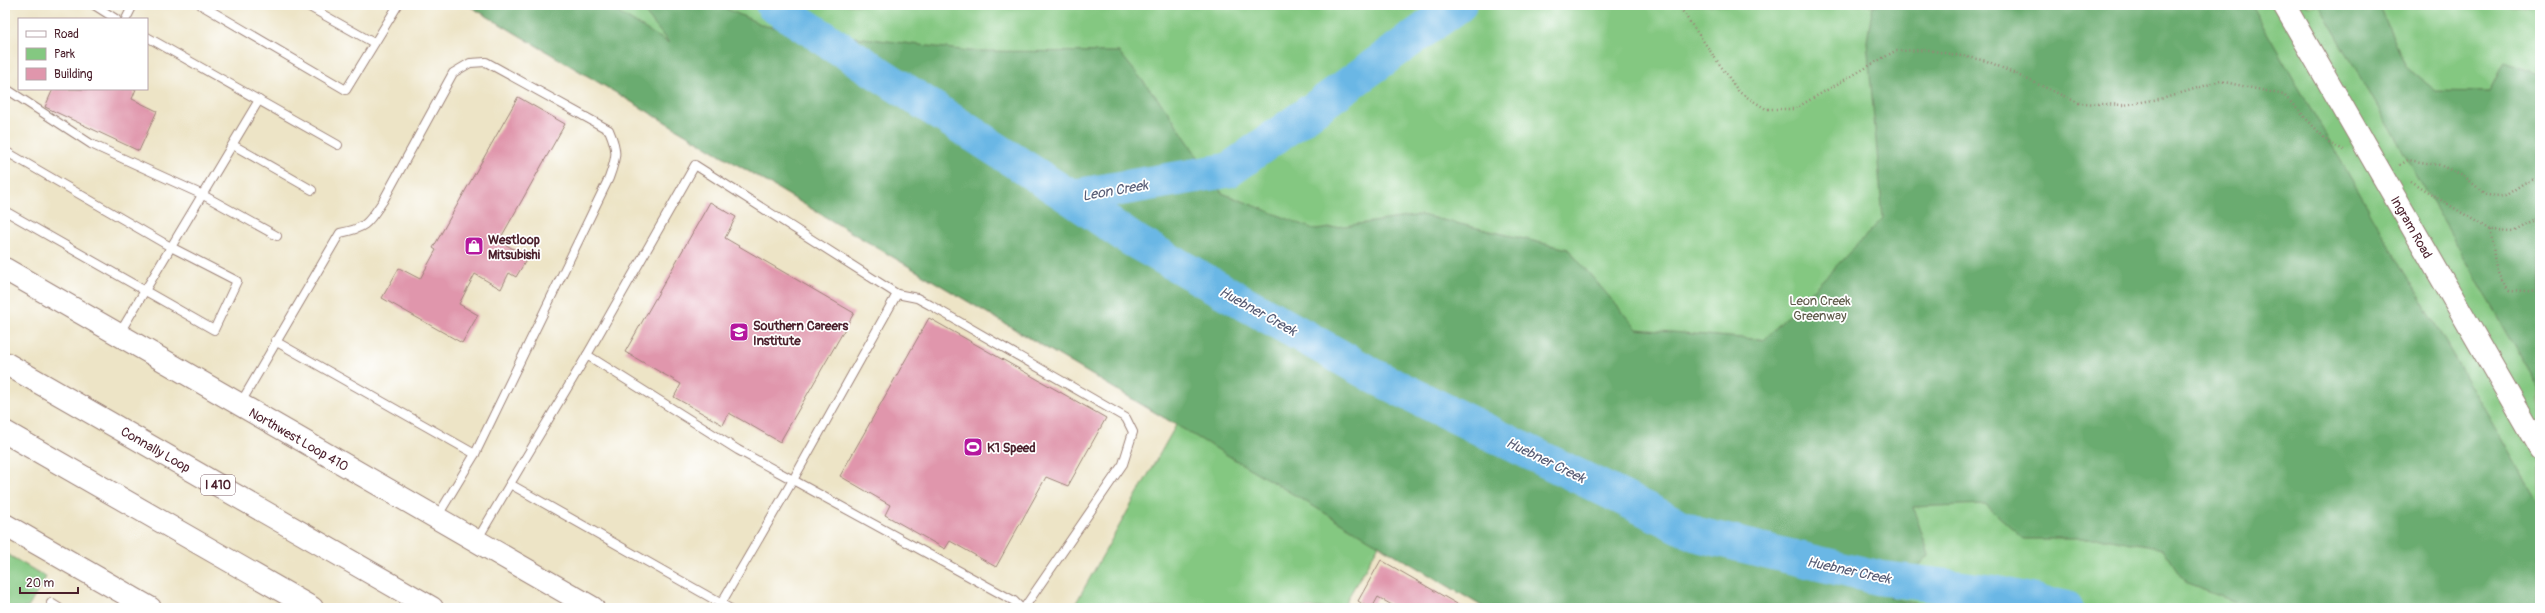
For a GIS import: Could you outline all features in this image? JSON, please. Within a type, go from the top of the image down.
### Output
[{"type":"main road","name":"Ingram Road","points":[[2284,5],[2540,449]]},
{"type":"main road","name":"Northwest Loop 410","points":[[5,269],[593,608]]},
{"type":"main road","name":"Connally Loop","points":[[5,363],[432,608]]},
{"type":"main road","points":[[5,432],[312,608]]},
{"type":"main road","points":[[5,526],[149,608]]},
{"type":"main road","points":[[407,594],[440,608]]},
{"type":"lane","points":[[94,5],[114,18]]},
{"type":"lane","points":[[126,18],[133,5]]},
{"type":"lane","points":[[201,5],[346,90],[398,5]]},
{"type":"lane","points":[[306,5],[374,43]]},
{"type":"lane","points":[[148,38],[338,144]]},
{"type":"lane","points":[[239,404],[340,233],[360,230],[370,221],[384,201],[453,73],[470,63],[486,62],[609,130],[616,147],[616,158],[609,178],[475,454],[437,518]]},
{"type":"lane","points":[[5,88],[91,144],[203,195],[277,236]]},
{"type":"lane","points":[[119,334],[169,246],[203,195],[259,100]]},
{"type":"lane","points":[[233,145],[312,190]]},
{"type":"lane","points":[[5,151],[169,246],[237,281],[214,330],[143,291],[5,211]]},
{"type":"lane","points":[[477,541],[587,355],[695,165],[897,294],[917,298],[930,304],[1126,418],[1133,432],[1123,464],[1022,608],[1014,601],[738,450],[587,355]]},
{"type":"lane","points":[[720,606],[793,480],[897,294]]},
{"type":"lane","points":[[275,341],[475,454]]},
{"type":"lane","points":[[510,484],[720,606],[729,608]]},
{"type":"lane","points":[[51,604],[59,608]]},
{"type":"path","points":[[1678,5],[1740,92],[1766,109],[1794,109],[1895,51],[1929,50],[1987,61],[2079,103],[2124,105],[2165,98],[2220,81],[2284,95],[2329,143],[2349,153]]},
{"type":"path","points":[[2395,168],[2408,160],[2439,165],[2463,176],[2485,194],[2495,197],[2505,196],[2524,183],[2540,177]]},
{"type":"path","points":[[2407,179],[2490,230],[2516,231],[2540,218]]},
{"type":"path","points":[[2490,230],[2494,242],[2493,260],[2499,278],[2509,290],[2540,292]]},
{"type":"green space","name":"Leon Creek Greenway","points":[[468,5],[2540,5],[2540,608],[1485,608],[1379,545],[1342,608],[1073,608],[1176,425]]},
{"type":"green space","name":"Leon Creek Greenway","points":[[468,5],[605,5],[669,43],[639,5],[718,5],[765,26],[969,51],[1119,52],[1166,109],[1222,193],[1316,230],[1421,215],[1568,249],[1637,329],[1764,340],[1883,218],[1867,41],[1873,5],[2251,5],[2540,506],[2540,608],[2252,608],[2187,584],[2163,549],[2110,539],[2024,539],[1985,504],[1913,507],[1929,555],[1889,598],[1939,608],[1485,608]]},
{"type":"green space","points":[[2319,5],[2379,5],[2406,67],[2436,91],[2490,92],[2505,62],[2540,74],[2540,389]]},
{"type":"green space","points":[[5,553],[46,577],[28,608],[5,608]]},
{"type":"building","points":[[53,90],[136,90],[132,99],[157,111],[139,151],[45,107]]},
{"type":"building","points":[[518,97],[565,124],[499,241],[528,257],[516,277],[509,273],[501,289],[475,274],[459,304],[478,315],[462,343],[382,298],[399,268],[420,279],[436,250],[433,248]]},
{"type":"building","name":"Southern Careers Institute","points":[[710,202],[736,217],[725,238],[854,313],[780,442],[729,413],[723,425],[674,397],[681,384],[625,352]]},
{"type":"building","name":"K1 Speed","points":[[929,318],[1106,418],[1068,486],[1046,477],[996,567],[950,541],[945,549],[885,515],[890,505],[840,476]]},
{"type":"building","points":[[1381,560],[1464,608],[1397,608],[1378,597],[1372,608],[1369,608],[1358,601]]},
{"type":"waterway","name":"Leon Creek","points":[[773,5],[1070,197],[1229,170],[1459,5]]},
{"type":"waterway","name":"Huebner Creek","points":[[1070,197],[1131,239],[1374,376],[1696,534],[1880,578],[1991,592],[2066,608]]},
{"type":"place","name":"Westloop Mitsubishi","points":[[474,246]]},
{"type":"place","name":"Southern Careers Institute","points":[[739,332]]},
{"type":"place","name":"K1 Speed","points":[[973,447]]}]
